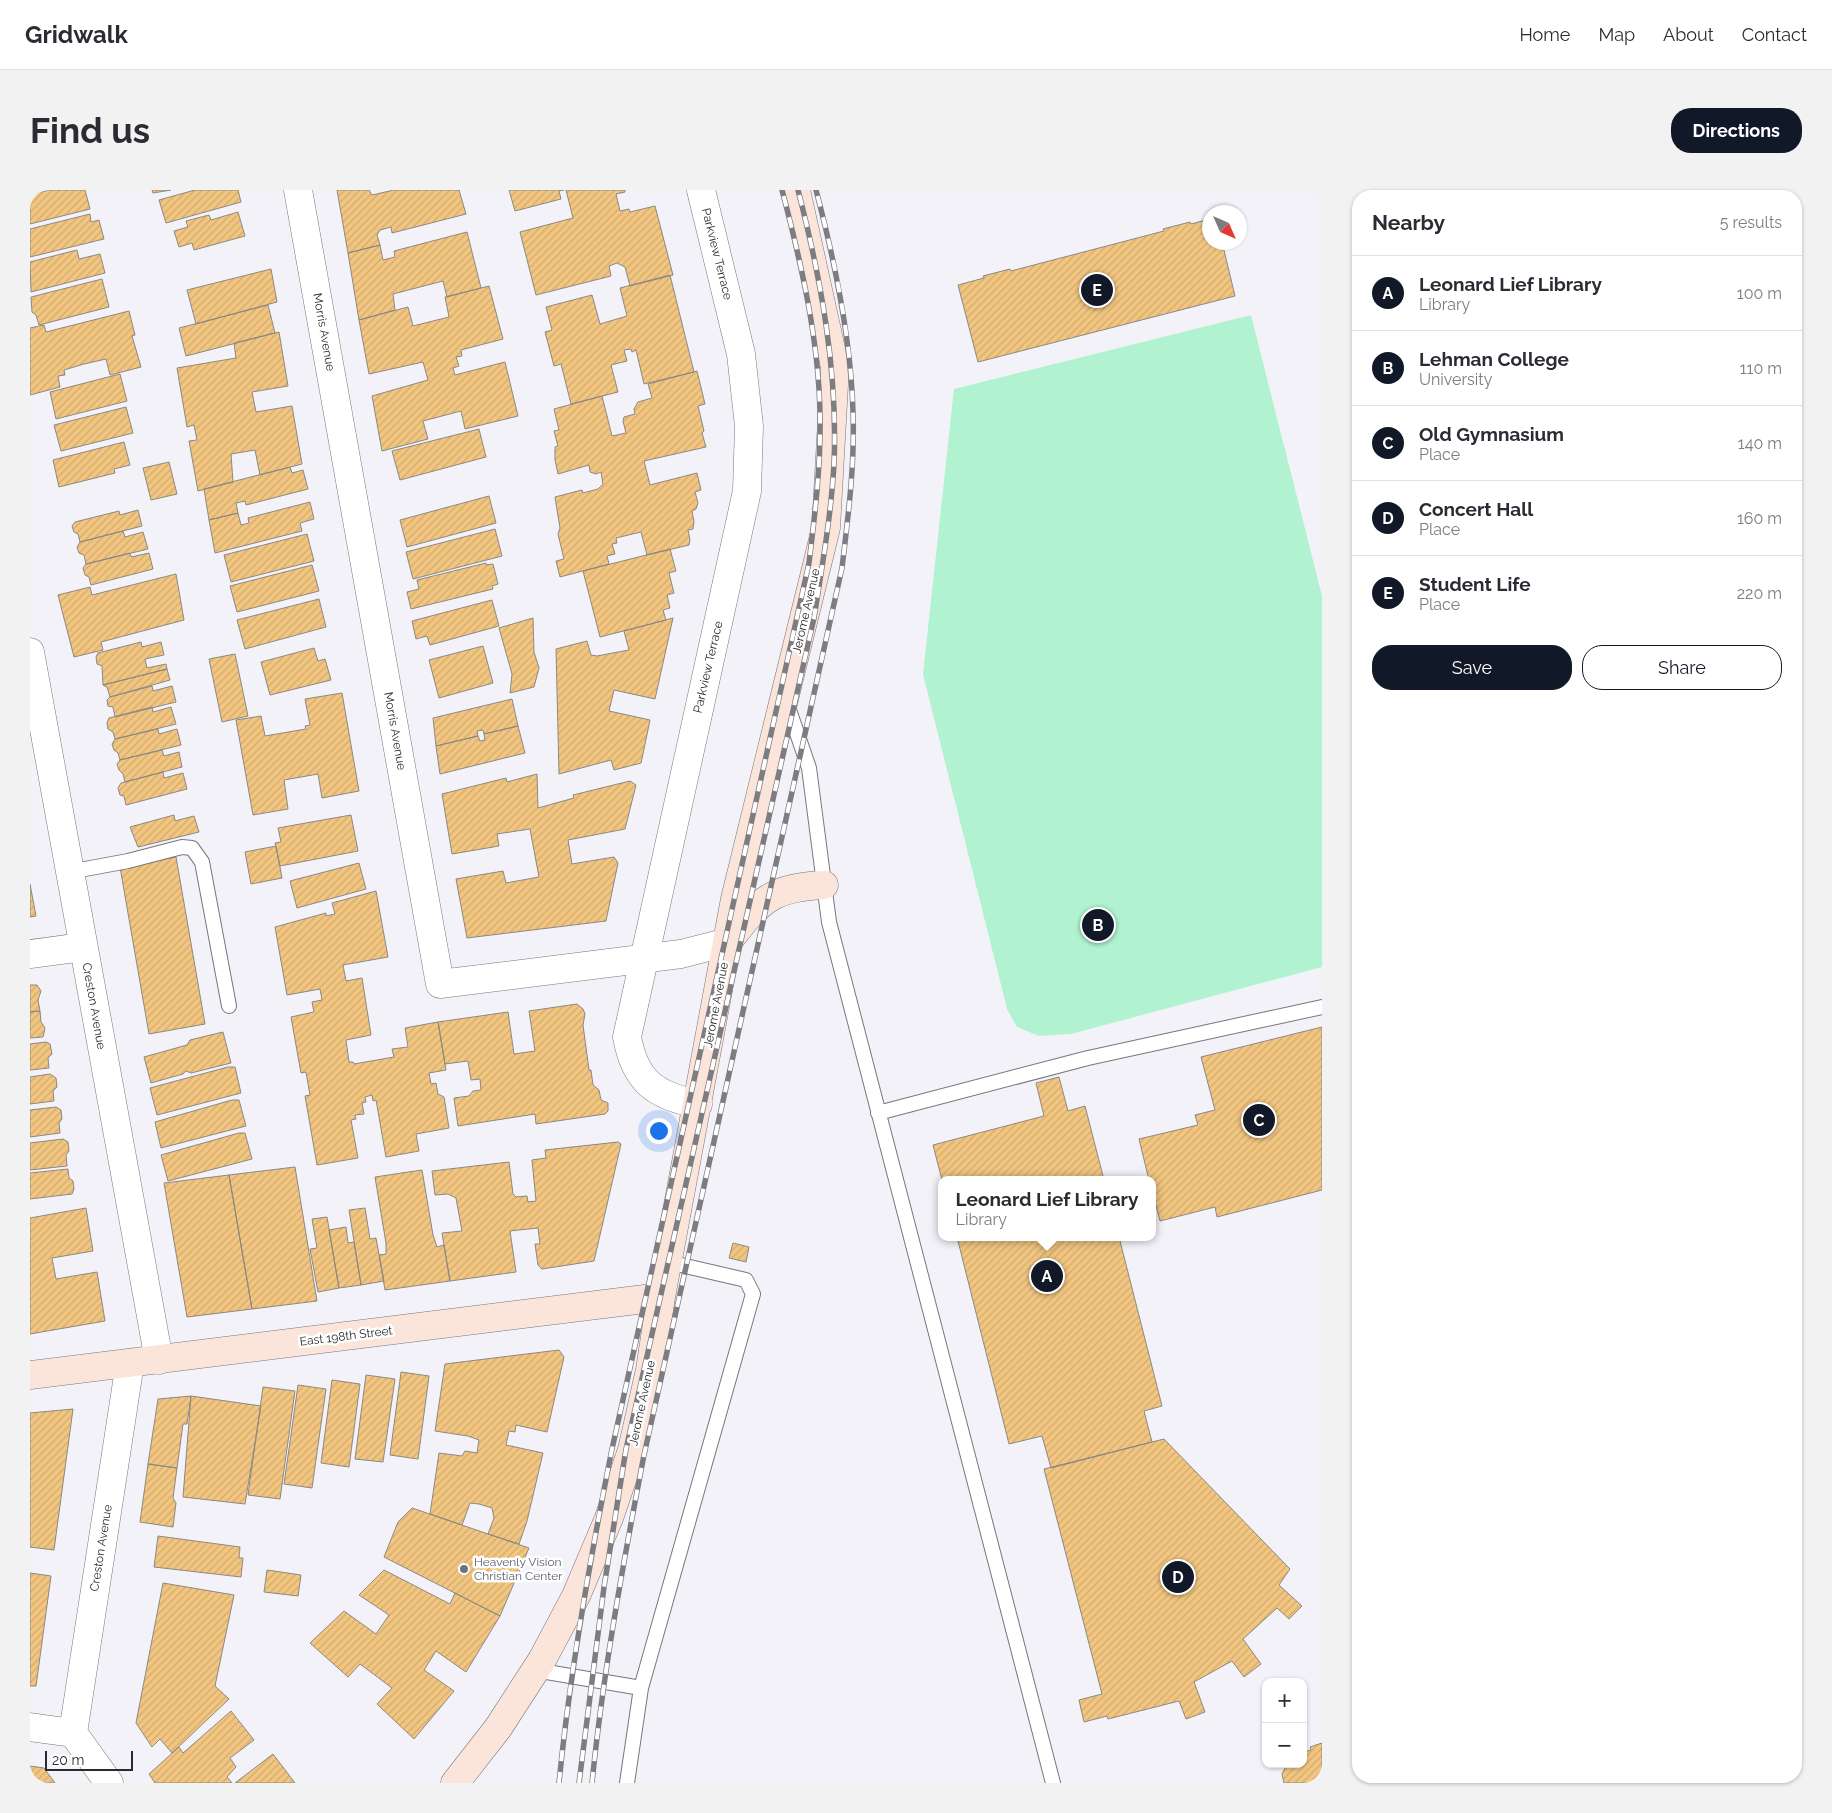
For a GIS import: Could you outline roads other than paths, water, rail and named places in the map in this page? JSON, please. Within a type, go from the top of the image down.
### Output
[{"type":"main road","name":"Jerome Avenue","points":[[454,1783],[498,1728],[535,1670],[576,1596],[609,1518],[632,1450],[650,1370],[661,1297],[735,899],[826,528],[835,366],[796,190]]},
{"type":"main road","points":[[728,942],[751,912],[771,896],[797,886],[824,885]]},
{"type":"main road","name":"East 198th Street","points":[[30,1375],[661,1297]]},
{"type":"street","name":"Morris Avenue","points":[[298,190],[440,984],[681,954],[728,942]]},
{"type":"street","name":"Parkview Terrace","points":[[698,1104],[674,1100],[659,1093],[646,1082],[630,1055],[627,1038],[747,491],[749,426],[741,354],[701,190]]},
{"type":"street","name":"Creston Avenue","points":[[30,652],[159,1360]]},
{"type":"street","points":[[30,954],[83,947]]},
{"type":"street","name":"Creston Avenue","points":[[72,1733],[130,1363]]},
{"type":"street","points":[[30,1727],[72,1733],[110,1783]]},
{"type":"lane","points":[[785,699],[809,768],[829,922],[1053,1783]]},
{"type":"lane","points":[[70,872],[128,861],[182,847],[192,848],[202,862],[229,1006]]},
{"type":"lane","points":[[878,1113],[1088,1058],[1322,1007]]},
{"type":"lane","points":[[627,1783],[641,1688],[753,1294],[746,1280],[668,1262]]},
{"type":"lane","points":[[535,1670],[641,1688]]},
{"type":"railway","points":[[559,1783],[581,1615],[612,1449],[809,563],[819,470],[819,387],[808,301],[782,190]]},
{"type":"railway","points":[[579,1783],[604,1587],[626,1449],[814,618],[826,541],[834,464],[833,394],[821,291],[798,190]]},
{"type":"railway","points":[[592,1783],[608,1660],[644,1455],[842,568],[852,471],[852,384],[841,300],[816,190]]},
{"type":"place","name":"Student Life","points":[[1097,290]]},
{"type":"place","name":"Lehman College","points":[[1098,925]]},
{"type":"place","name":"Old Gymnasium","points":[[1259,1120]]},
{"type":"place","name":"Leonard Lief Library","points":[[1047,1276]]},
{"type":"place","name":"Heavenly Vision Christian Center","points":[[464,1569]]},
{"type":"place","name":"Concert Hall","points":[[1178,1577]]}]
